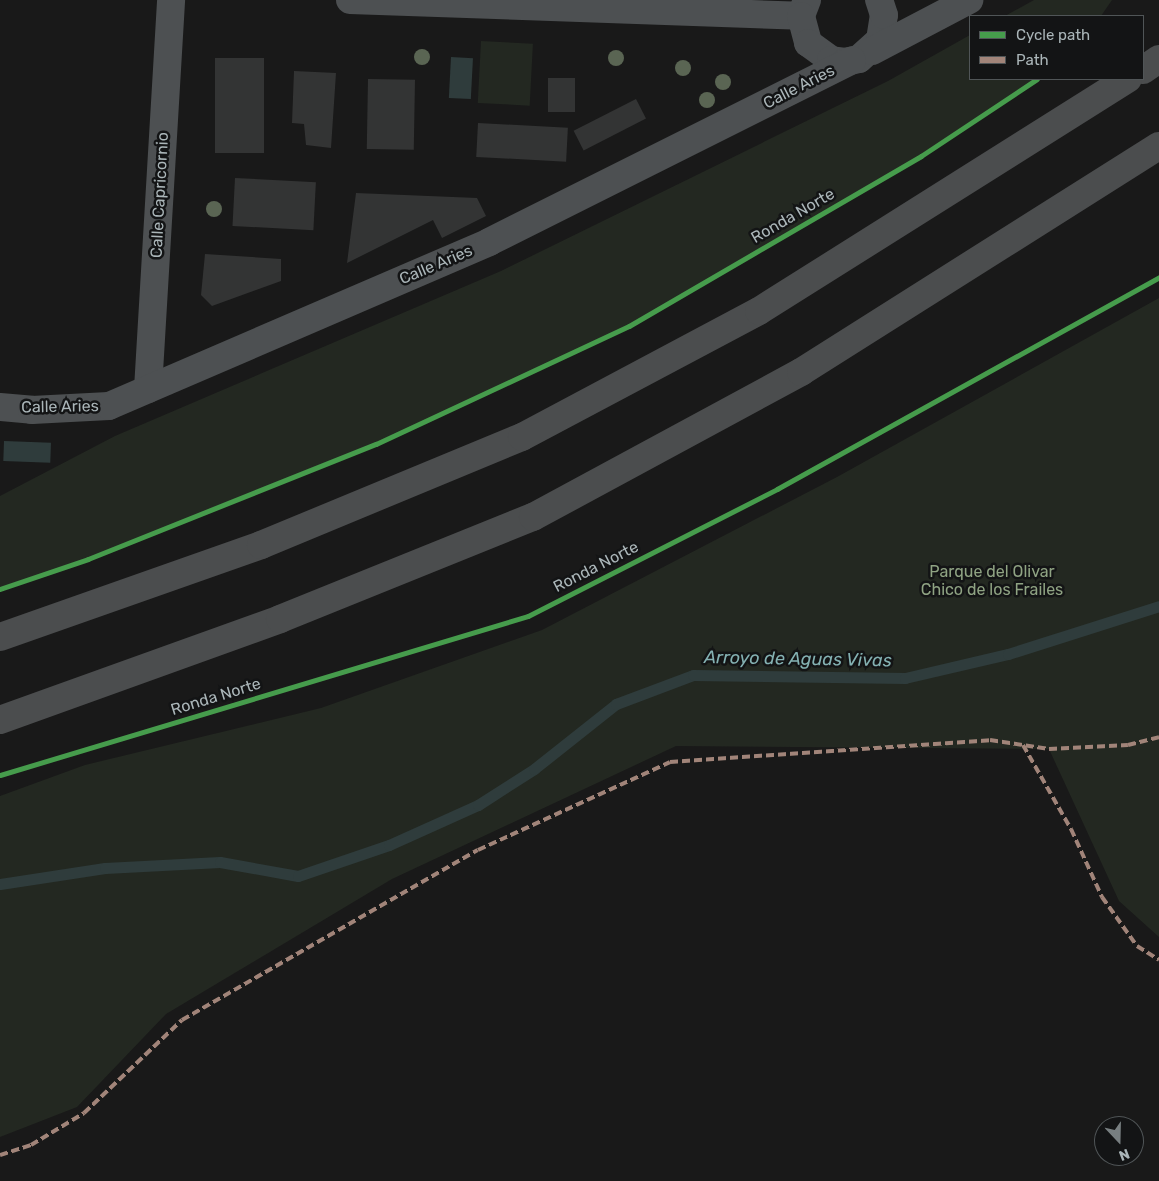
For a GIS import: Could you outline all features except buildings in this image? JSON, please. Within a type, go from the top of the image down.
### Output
[{"type":"highway","points":[[1144,69],[1159,59]]},
{"type":"highway","points":[[0,637],[261,544],[522,437],[759,311],[1126,80]]},
{"type":"highway","points":[[0,720],[280,619],[533,517],[801,372],[1159,146]]},
{"type":"street","name":"Calle Capricornio","points":[[148,389],[171,0]]},
{"type":"street","points":[[350,0],[804,8],[802,30],[818,54],[831,60],[862,55],[884,28],[880,0]]},
{"type":"street","name":"Calle Aries","points":[[0,407],[32,410],[109,406],[489,242],[970,0]]},
{"type":"green space","points":[[1034,0],[1112,0],[1102,15],[1007,15]]},
{"type":"green space","points":[[969,36],[969,80],[1035,80],[921,156],[629,326],[376,444],[88,559],[0,589],[0,496],[115,436],[501,271],[888,81]]},
{"type":"green space","points":[[481,41],[533,44],[530,106],[478,103]]},
{"type":"green space","name":"Parque del Olivar Chico de los Frailes","points":[[1159,298],[1159,937],[1119,901],[1049,749],[676,746],[392,879],[166,1014],[77,1107],[0,1137],[0,796],[85,765],[321,708],[542,630],[837,477]]},
{"type":"shaded area","points":[[451,57],[473,58],[471,99],[449,98]]},
{"type":"shaded area","points":[[4,441],[51,443],[50,463],[3,461]]},
{"type":"waterway","name":"Arroyo de Aguas Vivas","points":[[0,884],[105,868],[220,862],[298,876],[389,845],[478,805],[534,769],[616,704],[693,675],[905,678],[1008,654],[1159,606]]},
{"type":"marked path","points":[[0,1155],[31,1145],[84,1113],[182,1020],[478,850],[670,762],[990,740],[1049,749],[1128,745],[1159,737]]},
{"type":"marked path","points":[[1023,745],[1071,829],[1102,897],[1137,946],[1159,960]]},
{"type":"cycle path","name":"Ronda Norte","points":[[0,589],[88,559],[376,444],[629,326],[921,156],[1035,80]]},
{"type":"cycle path","name":"Ronda Norte","points":[[0,775],[528,616],[777,489],[1159,277]]}]
